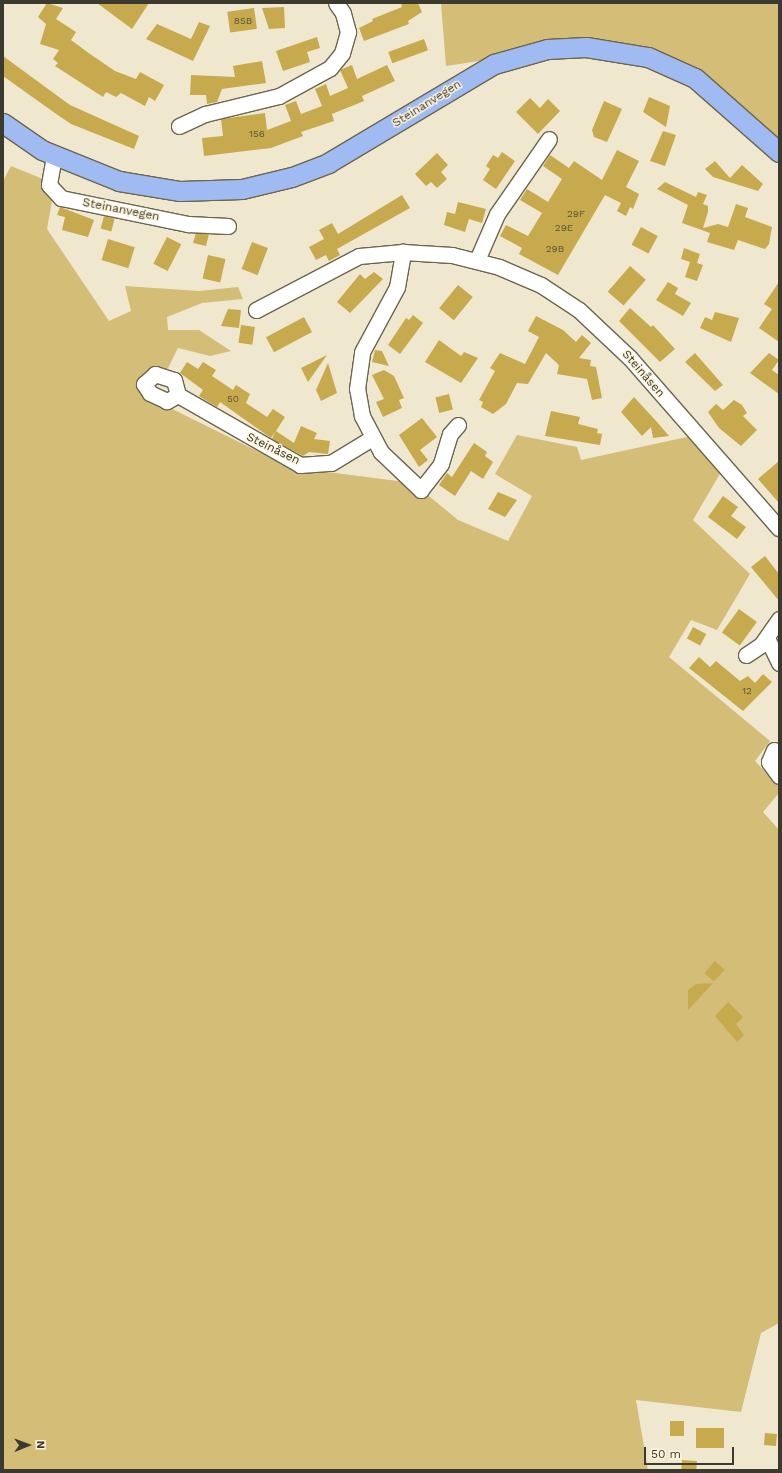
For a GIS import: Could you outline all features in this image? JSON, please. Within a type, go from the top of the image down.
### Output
[{"type":"main road","name":"Steinanvegen","points":[[3,123],[54,156],[100,176],[154,188],[221,190],[266,184],[310,171],[352,151],[494,64],[527,53],[574,47],[624,52],[672,66],[713,90],[779,152]]},
{"type":"street","points":[[179,126],[205,114],[279,96],[330,68],[342,53],[348,32],[344,13],[336,3]]},
{"type":"street","points":[[477,260],[498,214],[549,139]]},
{"type":"street","name":"Steinanvegen","points":[[54,156],[49,185],[61,198],[188,224],[228,226]]},
{"type":"street","points":[[403,252],[397,287],[368,338],[359,364],[358,402],[372,438],[390,463],[421,490],[441,464],[450,434],[458,425]]},
{"type":"street","name":"Steinåsen","points":[[256,310],[359,256],[403,252],[477,260],[541,285],[594,322],[630,358],[779,528]]},
{"type":"street","name":"Steinåsen","points":[[178,395],[300,465],[331,463],[372,438]]},
{"type":"street","points":[[746,655],[767,638],[779,619]]},
{"type":"street","points":[[767,638],[779,663]]},
{"type":"street","points":[[774,750],[769,762],[779,776]]},
{"type":"shaded area","points":[[441,3],[779,3],[779,153],[697,76],[618,47],[538,52],[446,66]]},
{"type":"shaded area","points":[[11,166],[55,184],[47,229],[109,321],[131,311],[125,286],[199,291],[238,287],[243,299],[202,303],[167,317],[168,330],[199,330],[231,351],[210,356],[178,348],[168,368],[144,395],[289,467],[413,483],[458,520],[508,541],[532,496],[495,474],[517,435],[577,447],[581,460],[696,435],[725,465],[693,520],[750,574],[717,630],[691,620],[669,657],[770,741],[755,761],[779,787],[779,793],[763,812],[779,830],[779,1323],[761,1333],[741,1412],[636,1400],[648,1470],[3,1470],[3,181]]},
{"type":"building","points":[[47,3],[63,8],[56,19],[76,32],[71,40],[90,54],[115,71],[136,79],[140,72],[164,85],[155,101],[149,97],[145,106],[121,93],[116,97],[106,92],[103,97],[55,66],[58,63],[53,59],[59,50],[40,44],[46,24],[38,17]]},
{"type":"building","points":[[97,3],[149,3],[132,29]]},
{"type":"building","points":[[401,3],[418,3],[422,12],[408,21],[409,24],[364,41],[359,28],[373,21],[372,19],[402,7]]},
{"type":"building","points":[[284,7],[285,28],[269,29],[262,8]]},
{"type":"building","points":[[254,8],[257,29],[230,33],[227,12]]},
{"type":"building","points":[[199,22],[210,26],[193,61],[146,39],[157,24],[191,39]]},
{"type":"building","points":[[317,37],[320,48],[307,52],[310,62],[283,71],[276,51]]},
{"type":"building","points":[[424,39],[428,50],[392,63],[388,52]]},
{"type":"building","points":[[3,56],[70,105],[139,136],[134,149],[71,124],[52,111],[3,76]]},
{"type":"building","points":[[262,61],[266,83],[222,89],[217,102],[207,104],[206,95],[190,95],[191,75],[235,77],[233,66]]},
{"type":"building","points":[[352,65],[357,79],[387,65],[395,81],[362,96],[364,101],[332,114],[334,121],[301,132],[303,136],[271,148],[204,156],[202,138],[223,136],[221,119],[265,113],[267,130],[291,121],[285,105],[296,101],[301,114],[322,106],[315,89],[326,84],[330,96],[348,88],[340,70]]},
{"type":"building","points":[[649,97],[670,106],[666,127],[643,112]]},
{"type":"building","points":[[530,98],[540,108],[548,99],[560,111],[538,134],[516,112]]},
{"type":"building","points":[[604,101],[622,109],[607,142],[594,137],[592,130]]},
{"type":"building","points":[[663,131],[676,135],[665,166],[650,161]]},
{"type":"building","points":[[617,150],[639,161],[626,187],[639,194],[633,209],[630,207],[626,216],[617,211],[621,203],[605,195],[558,275],[519,254],[522,248],[500,236],[506,225],[528,236],[542,213],[520,200],[527,189],[548,202],[562,179],[543,166],[550,155],[569,168],[574,161],[602,180]]},
{"type":"building","points":[[502,152],[515,161],[496,189],[483,180],[490,169],[486,166],[493,155],[498,158]]},
{"type":"building","points":[[437,153],[448,165],[441,172],[447,179],[437,188],[431,182],[426,186],[415,174]]},
{"type":"building","points":[[715,161],[730,178],[742,165],[763,184],[758,191],[713,177],[705,169]]},
{"type":"building","points":[[665,182],[696,197],[698,192],[707,195],[703,204],[708,206],[708,212],[703,228],[718,224],[728,227],[736,204],[748,208],[745,217],[772,227],[769,244],[765,249],[738,240],[734,250],[707,242],[710,233],[682,223],[688,205],[657,189]]},
{"type":"building","points":[[402,195],[410,208],[337,249],[340,255],[329,261],[326,255],[316,260],[309,247],[324,239],[319,230],[332,223],[338,234]]},
{"type":"building","points":[[458,202],[486,209],[482,223],[469,219],[465,232],[444,225],[447,212],[455,214]]},
{"type":"building","points":[[60,207],[94,220],[88,237],[62,230],[65,217],[57,215]]},
{"type":"building","points":[[104,216],[115,219],[111,231],[101,229]]},
{"type":"building","points":[[641,227],[658,236],[648,254],[632,245]]},
{"type":"building","points":[[196,233],[209,234],[206,246],[193,243]]},
{"type":"building","points":[[167,237],[181,244],[168,271],[153,264]]},
{"type":"building","points":[[108,239],[135,247],[128,268],[102,260]]},
{"type":"building","points":[[252,242],[268,248],[257,275],[242,269]]},
{"type":"building","points":[[684,248],[700,254],[697,263],[703,265],[697,281],[685,277],[690,262],[681,259]]},
{"type":"building","points":[[208,255],[226,259],[220,282],[203,278]]},
{"type":"building","points":[[630,266],[646,280],[624,305],[608,292]]},
{"type":"building","points":[[374,272],[383,279],[350,313],[337,302],[360,274],[365,279]]},
{"type":"building","points":[[668,282],[678,288],[675,294],[691,303],[683,316],[656,300]]},
{"type":"building","points":[[779,282],[779,342],[759,328],[772,309],[764,304]]},
{"type":"building","points":[[458,285],[473,297],[454,320],[439,308]]},
{"type":"building","points":[[630,308],[651,327],[653,325],[675,349],[660,362],[619,321]]},
{"type":"building","points":[[228,309],[241,310],[239,328],[221,326]]},
{"type":"building","points":[[715,312],[739,318],[731,342],[700,328],[705,317],[712,320]]},
{"type":"building","points":[[413,315],[423,323],[400,354],[388,345],[406,318],[409,320]]},
{"type":"building","points":[[536,316],[563,330],[576,342],[582,335],[591,343],[579,358],[591,360],[590,366],[596,367],[602,398],[592,400],[587,379],[557,374],[559,365],[546,353],[528,384],[517,383],[506,404],[493,414],[481,407],[483,402],[479,400],[495,371],[490,368],[500,353],[525,364],[539,337],[528,331]]},
{"type":"building","points":[[304,317],[312,332],[274,352],[266,337]]},
{"type":"building","points":[[241,325],[255,327],[252,345],[238,343]]},
{"type":"building","points":[[439,340],[461,356],[464,352],[478,358],[461,383],[425,362]]},
{"type":"building","points":[[375,350],[382,351],[389,366],[372,362]]},
{"type":"building","points":[[695,353],[723,385],[715,391],[685,362]]},
{"type":"building","points":[[769,353],[779,360],[772,370],[779,375],[779,394],[750,373]]},
{"type":"building","points":[[327,355],[308,382],[301,368]]},
{"type":"building","points":[[187,362],[198,369],[203,362],[216,370],[212,376],[233,390],[236,385],[250,394],[246,403],[267,417],[273,409],[285,417],[276,431],[294,443],[301,426],[317,433],[314,439],[330,441],[328,454],[309,452],[303,456],[272,439],[275,432],[271,438],[220,402],[217,407],[199,396],[203,390],[180,373]]},
{"type":"building","points":[[328,363],[337,393],[321,401],[316,390]]},
{"type":"building","points":[[384,370],[394,376],[404,398],[399,400],[402,408],[383,417],[376,402],[384,399],[372,375]]},
{"type":"building","points":[[449,394],[453,410],[439,413],[435,397]]},
{"type":"building","points":[[634,397],[669,436],[653,438],[651,427],[642,436],[621,412]]},
{"type":"building","points":[[734,400],[742,405],[747,413],[743,416],[757,430],[741,446],[719,428],[708,412],[716,404],[723,410]]},
{"type":"building","points":[[551,411],[580,417],[578,424],[598,429],[597,433],[602,434],[600,445],[545,436]]},
{"type":"building","points":[[422,418],[437,437],[420,450],[428,460],[419,467],[399,435]]},
{"type":"building","points":[[474,443],[487,452],[485,456],[493,462],[483,479],[471,471],[455,496],[439,485],[447,473],[452,477]]},
{"type":"building","points":[[779,461],[779,503],[758,479]]},
{"type":"building","points":[[498,492],[517,500],[505,517],[488,509]]},
{"type":"building","points":[[723,496],[738,507],[731,516],[746,527],[737,539],[708,517]]},
{"type":"building","points":[[765,556],[779,574],[779,601],[751,567]]},
{"type":"building","points":[[739,609],[757,622],[740,645],[722,632]]},
{"type":"building","points":[[693,627],[706,634],[700,646],[687,638]]},
{"type":"building","points":[[699,657],[710,667],[716,661],[740,681],[748,676],[755,683],[763,674],[772,682],[743,711],[689,668]]},
{"type":"building","points":[[715,961],[725,970],[714,982],[704,973]]},
{"type":"building","points":[[713,983],[688,1010],[688,990],[696,984]]},
{"type":"building","points":[[728,1002],[743,1017],[736,1024],[744,1035],[737,1042],[715,1016]]},
{"type":"building","points":[[670,1421],[684,1421],[684,1436],[670,1436]]},
{"type":"building","points":[[696,1428],[724,1428],[724,1448],[696,1448]]},
{"type":"building","points":[[765,1433],[777,1434],[776,1446],[764,1445]]},
{"type":"building","points":[[682,1460],[697,1461],[696,1470],[681,1470]]}]
